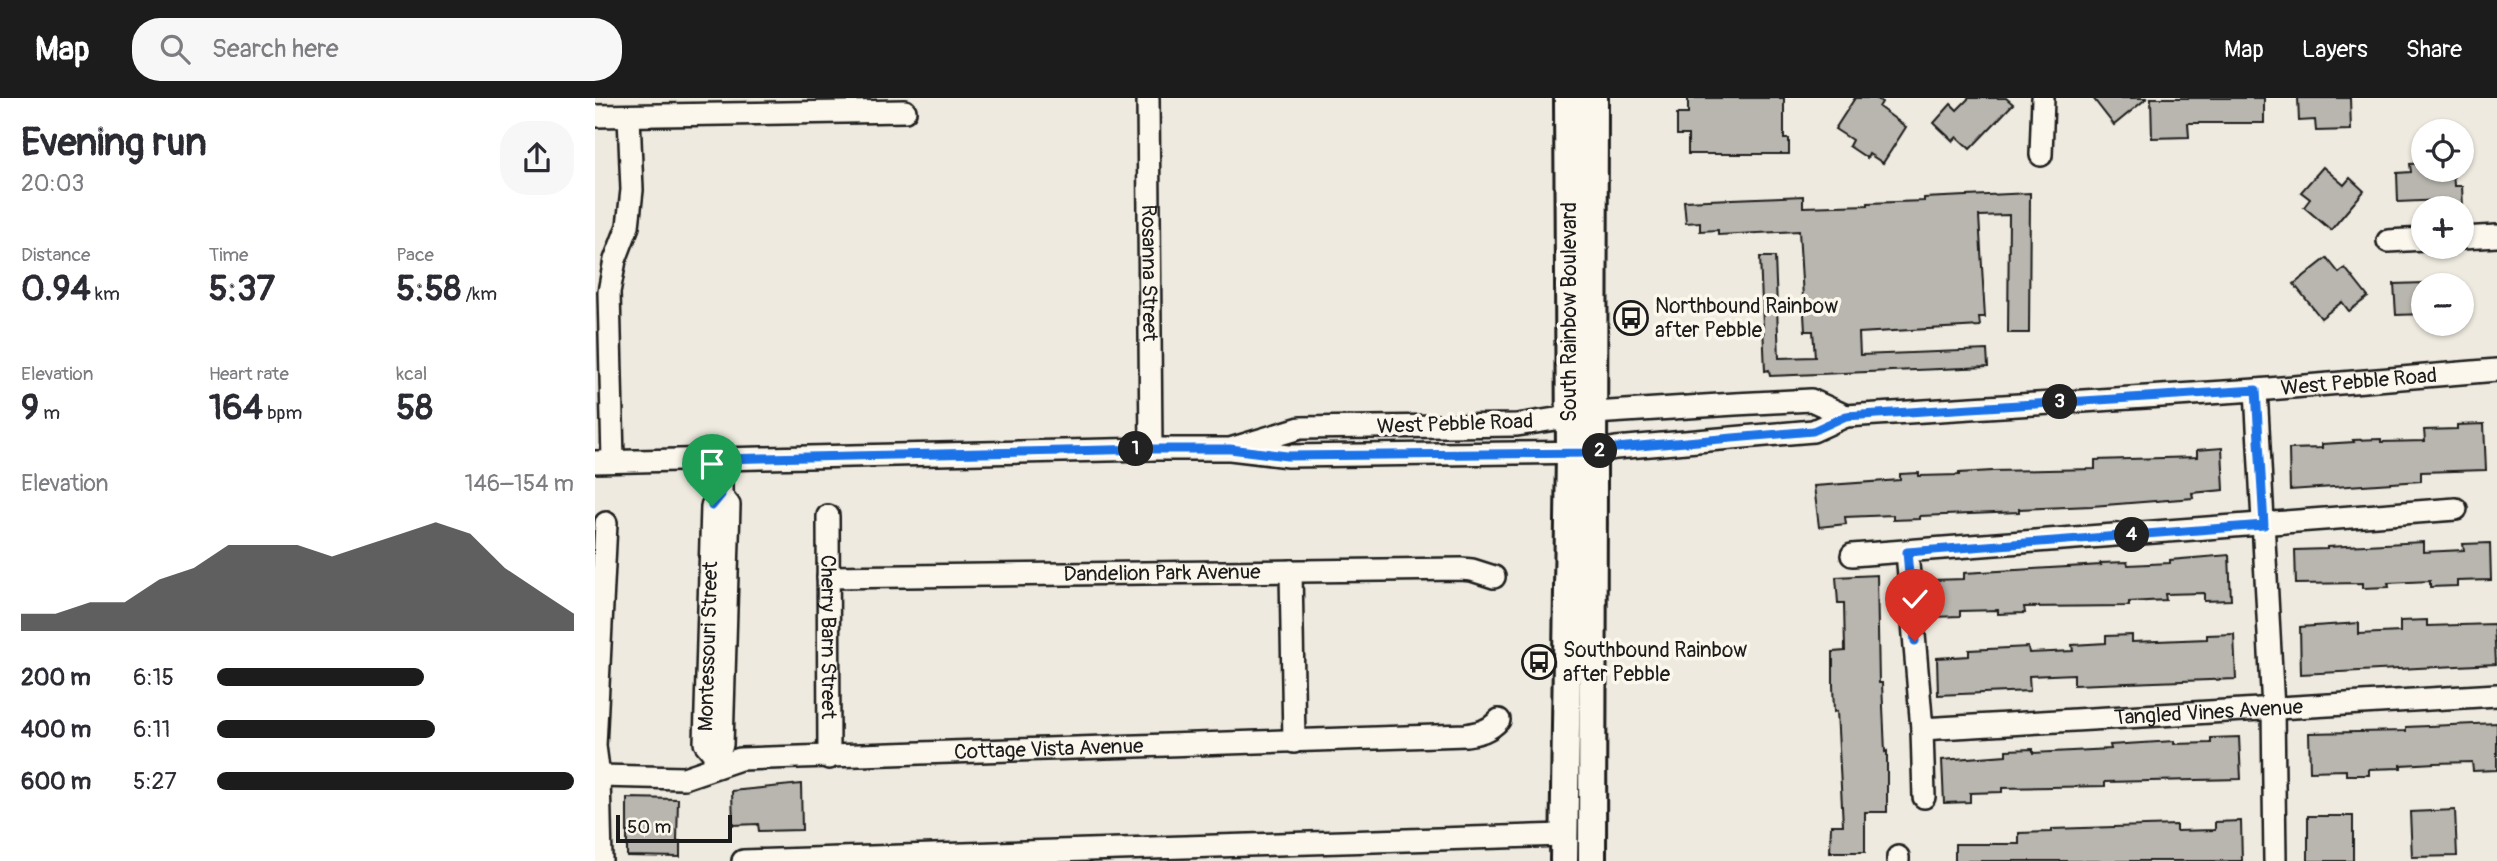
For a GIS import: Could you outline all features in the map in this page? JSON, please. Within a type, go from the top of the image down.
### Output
[{"type":"main road","name":"South Rainbow Boulevard","points":[[1568,98],[1582,415]]},
{"type":"main road","points":[[1587,98],[1594,126]]},
{"type":"main road","name":"South Rainbow Boulevard","points":[[1592,849],[1582,415],[1594,98]]},
{"type":"main road","name":"South Rainbow Boulevard","points":[[1564,848],[1564,765],[1582,453]]},
{"type":"main road","points":[[1564,765],[1579,780],[1582,828],[1592,849]]},
{"type":"main road","points":[[1564,848],[1571,837],[1577,848],[1578,861]]},
{"type":"street","name":"Rosanna Street","points":[[1148,98],[1151,449]]},
{"type":"street","points":[[2041,155],[2043,98]]},
{"type":"street","points":[[595,116],[823,105],[905,111]]},
{"type":"street","points":[[604,462],[608,292],[615,260],[628,226],[632,190],[629,116]]},
{"type":"street","points":[[2474,237],[2497,236]]},
{"type":"street","points":[[2388,241],[2411,240]]},
{"type":"street","name":"West Pebble Road","points":[[604,462],[1151,449],[1230,449],[1287,456],[1582,453],[1813,431],[1846,416],[2256,390],[2497,370]]},
{"type":"street","points":[[2256,390],[2273,709],[2276,861]]},
{"type":"street","name":"West Pebble Road","points":[[1230,449],[1300,428],[1517,425],[1582,415],[1811,400],[1846,416]]},
{"type":"street","name":"Montessouri Street","points":[[714,760],[722,745],[729,505],[721,495],[721,459]]},
{"type":"street","points":[[1852,555],[2456,509]]},
{"type":"street","name":"Cherry Barn Street","points":[[828,516],[829,758]]},
{"type":"street","points":[[601,861],[599,776],[595,746],[600,588],[606,523]]},
{"type":"street","points":[[1907,552],[1922,729],[1924,797]]},
{"type":"street","name":"Dandelion Park Avenue","points":[[828,577],[1461,569],[1494,577]]},
{"type":"street","points":[[1291,571],[1294,742]]},
{"type":"street","name":"Tangled Vines Avenue","points":[[1922,729],[2497,695]]},
{"type":"street","name":"Cottage Vista Avenue","points":[[599,776],[684,778],[714,760],[1466,735],[1481,733],[1493,727],[1499,720]]},
{"type":"street","points":[[743,861],[1564,848]]},
{"type":"building","points":[[1688,98],[1784,98],[1784,139],[1789,139],[1789,154],[1688,154],[1688,135],[1677,135],[1677,114],[1688,114]]},
{"type":"building","points":[[1855,98],[1875,98],[1882,102],[1879,107],[1906,127],[1883,163],[1869,154],[1867,158],[1849,146],[1852,140],[1835,129]]},
{"type":"building","points":[[1969,98],[2006,98],[2013,104],[1970,149],[1957,137],[1953,141],[1934,123],[1951,104],[1957,110]]},
{"type":"building","points":[[2093,98],[2147,98],[2114,125]]},
{"type":"building","points":[[2151,98],[2264,98],[2264,123],[2188,123],[2189,137],[2152,138]]},
{"type":"building","points":[[2298,98],[2350,98],[2351,130],[2316,131],[2315,120],[2299,121]]},
{"type":"building","points":[[2323,167],[2344,185],[2350,178],[2364,191],[2331,230],[2304,207],[2310,199],[2301,192]]},
{"type":"building","points":[[2411,172],[2411,182],[2454,182],[2454,186],[2462,186],[2462,196],[2411,196],[2411,201],[2398,202],[2397,173]]},
{"type":"building","points":[[2030,193],[2029,333],[2008,333],[2009,215],[1979,216],[1985,317],[1979,317],[1980,326],[1859,333],[1860,355],[1987,350],[1988,367],[1770,376],[1769,370],[1765,371],[1760,257],[1775,257],[1779,358],[1815,357],[1813,331],[1805,331],[1799,231],[1718,235],[1718,230],[1700,231],[1700,222],[1686,223],[1684,201],[1803,196],[1803,207]]},
{"type":"building","points":[[2327,258],[2339,273],[2345,268],[2368,297],[2349,311],[2342,302],[2321,318],[2294,284]]},
{"type":"building","points":[[2411,283],[2411,314],[2396,315],[2394,284]]},
{"type":"building","points":[[2484,424],[2486,470],[2421,472],[2421,481],[2290,490],[2289,449],[2322,448],[2322,444],[2354,442],[2353,440],[2425,441],[2424,430],[2457,429],[2457,425]]},
{"type":"building","points":[[2222,448],[2224,490],[2192,493],[2193,498],[2019,509],[2019,512],[1920,516],[1920,519],[1893,520],[1893,515],[1845,517],[1846,524],[1819,527],[1814,486],[1900,480],[1900,474],[1959,475],[1992,471],[2095,469],[2095,460],[2197,457],[2197,450]]},
{"type":"building","points":[[2423,542],[2423,552],[2464,550],[2463,544],[2490,543],[2491,580],[2457,581],[2457,586],[2430,587],[2430,581],[2388,583],[2389,587],[2363,588],[2363,583],[2296,584],[2295,550]]},
{"type":"building","points":[[2229,555],[2231,600],[2204,601],[2204,593],[2165,594],[2166,600],[2129,602],[2129,606],[2024,607],[2025,613],[1998,614],[1998,610],[1960,611],[1960,616],[1933,617],[1932,580],[1964,579],[1964,573],[2101,565],[2100,563],[2170,563],[2170,560]]},
{"type":"building","points":[[1877,575],[1879,683],[1882,683],[1885,752],[1887,751],[1887,812],[1865,812],[1865,852],[1830,852],[1831,825],[1843,825],[1837,711],[1834,712],[1833,652],[1845,651],[1844,603],[1838,603],[1836,577]]},
{"type":"building","points":[[2427,620],[2427,626],[2494,624],[2496,664],[2301,674],[2300,627],[2359,623],[2359,634],[2400,632],[2400,621]]},
{"type":"building","points":[[2234,634],[2236,679],[2074,685],[2074,674],[2029,676],[2030,691],[1938,695],[1937,658],[1969,656],[1969,650],[2028,647],[2029,653],[2073,651],[2072,645],[2106,643],[2106,636],[2132,635],[2132,642],[2207,639],[2207,635]]},
{"type":"building","points":[[2497,723],[2497,770],[2473,771],[2472,762],[2369,769],[2369,775],[2346,775],[2346,770],[2310,771],[2309,733],[2406,731],[2406,727]]},
{"type":"building","points":[[2239,737],[2241,779],[2105,782],[2105,786],[2002,788],[2002,792],[1970,793],[1970,802],[1944,803],[1942,760],[2006,755],[2006,750],[2033,749],[2033,753],[2111,749],[2110,745],[2174,741],[2174,744],[2211,743],[2211,738]]},
{"type":"building","points":[[801,784],[802,830],[759,831],[758,824],[733,825],[732,791]]},
{"type":"building","points":[[627,798],[678,799],[677,841],[680,841],[680,857],[627,856]]},
{"type":"building","points":[[2455,810],[2457,856],[2412,857],[2410,812]]},
{"type":"building","points":[[2308,816],[2353,816],[2353,861],[2308,861]]},
{"type":"building","points":[[2241,821],[2242,861],[1955,861],[1955,844],[2019,844],[2019,833],[2052,832],[2052,829],[2176,825],[2176,831],[2215,830],[2215,822]]},
{"type":"place","name":"Northbound Rainbow after Pebble","points":[[1631,318]]},
{"type":"place","name":"Southbound Rainbow after Pebble","points":[[1539,662]]},
{"type":"route","points":[[712,506],[721,495],[721,459],[1151,449],[1230,449],[1287,456],[1594,453],[1616,448],[1813,431],[1846,416],[2256,390],[2264,525],[1907,552],[1915,641]]}]
